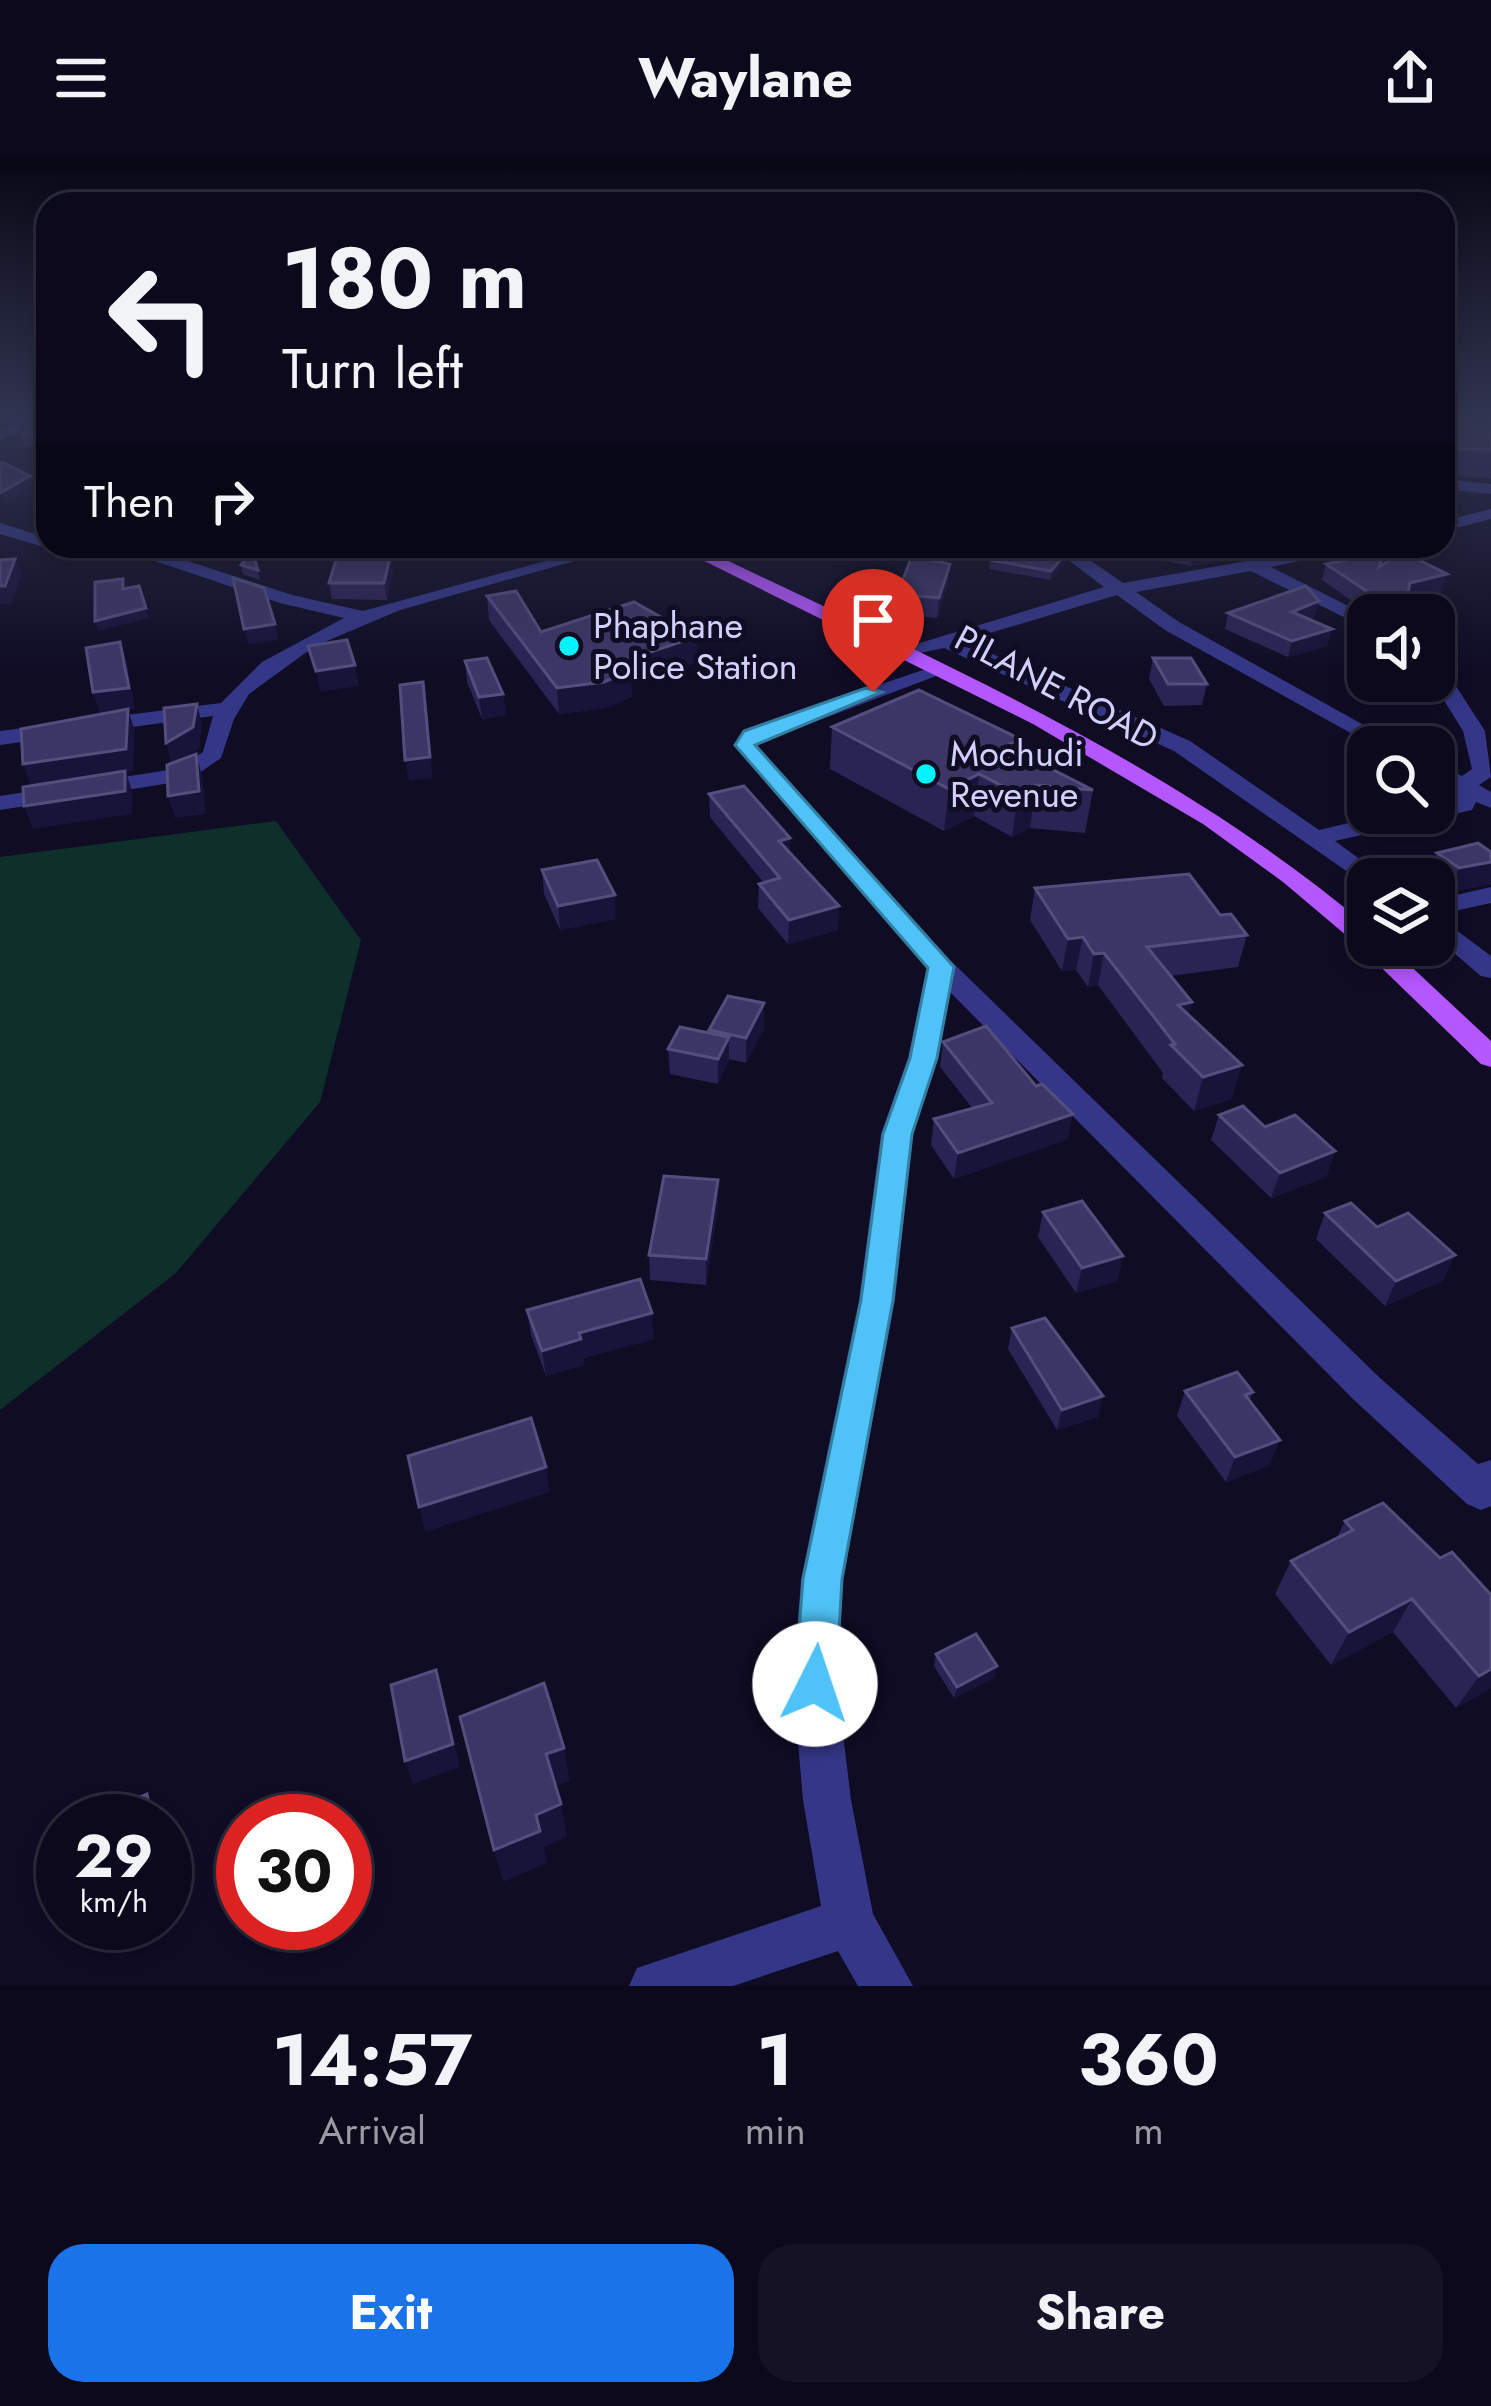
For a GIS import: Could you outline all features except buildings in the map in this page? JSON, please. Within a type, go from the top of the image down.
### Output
[{"type":"main road","name":"PILANE ROAD","points":[[707,558],[942,670],[1175,794],[1347,922]]},
{"type":"main road","name":"PILANE ROAD","points":[[1397,966],[1491,1057]]},
{"type":"street","points":[[1455,523],[1491,514]]},
{"type":"street","points":[[0,528],[36,540]]},
{"type":"street","points":[[178,558],[287,599],[366,616]]},
{"type":"street","points":[[0,803],[181,775],[205,765],[217,755],[228,708],[268,667],[366,616],[576,558]]},
{"type":"street","points":[[1075,558],[1117,590],[1355,726]]},
{"type":"street","points":[[907,653],[1059,603],[1291,558]]},
{"type":"street","points":[[1251,565],[1347,613]]},
{"type":"street","points":[[949,642],[1182,746],[1347,860]]},
{"type":"street","points":[[942,670],[775,726],[752,735],[745,745],[941,967],[1367,1389],[1488,1490]]},
{"type":"street","points":[[1455,701],[1474,731],[1488,769],[1463,786]]},
{"type":"street","points":[[0,738],[228,708]]},
{"type":"street","points":[[1455,782],[1491,801]]},
{"type":"street","points":[[1455,807],[1464,805],[1463,786]]},
{"type":"street","points":[[1316,838],[1347,831]]},
{"type":"street","points":[[1455,903],[1491,895]]},
{"type":"street","points":[[1455,940],[1491,970]]},
{"type":"street","points":[[887,1986],[849,1922],[827,1800],[815,1684],[822,1579],[877,1300],[897,1134],[923,1058],[941,967]]},
{"type":"street","points":[[655,1986],[849,1922]]},
{"type":"green space","points":[[276,821],[361,940],[320,1102],[176,1273],[0,1410],[0,857]]},
{"type":"place","name":"Phaphane Police Station","points":[[569,646]]},
{"type":"place","name":"Mochudi Revenue","points":[[926,774]]},
{"type":"route","points":[[815,1684],[822,1579],[877,1300],[897,1134],[923,1058],[941,967],[748,754],[745,745],[752,735],[873,692]]}]
